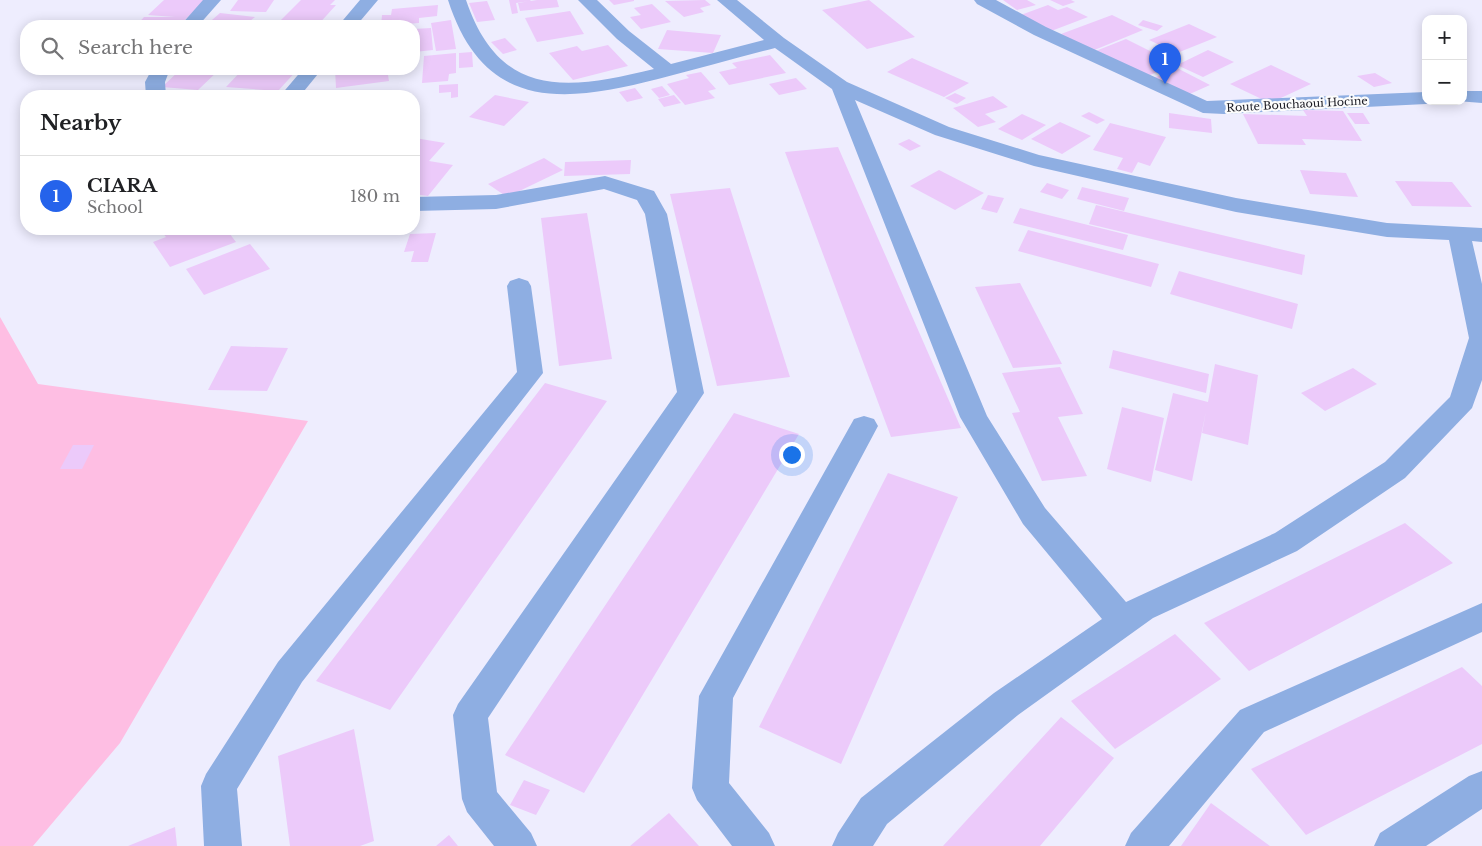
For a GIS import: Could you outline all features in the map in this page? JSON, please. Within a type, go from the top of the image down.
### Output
[{"type":"street","points":[[194,20],[212,0]]},
{"type":"street","points":[[353,20],[369,0]]},
{"type":"street","points":[[457,0],[461,14],[482,49],[507,75],[534,86],[582,90],[668,71],[778,42]]},
{"type":"street","points":[[587,0],[623,35],[668,71]]},
{"type":"street","points":[[726,0],[778,42],[840,86],[942,131],[1034,160],[1236,206],[1387,230],[1470,235],[1482,338],[1472,405],[1394,470],[1286,542],[1142,608],[1006,704],[874,811],[851,846]]},
{"type":"street","name":"Route Bouchaoui Hocine","points":[[982,0],[1040,31],[1202,107],[1224,108],[1422,98]]},
{"type":"street","points":[[156,90],[155,82],[158,75]]},
{"type":"street","points":[[295,90],[308,75]]},
{"type":"street","points":[[840,86],[974,417],[1034,516],[1123,621]]},
{"type":"street","points":[[1467,97],[1482,97]]},
{"type":"street","points":[[420,204],[496,202],[605,182],[646,196],[656,214],[691,393],[470,716],[480,799],[518,846]]},
{"type":"street","points":[[223,846],[219,786],[290,672],[530,373],[519,286]]},
{"type":"street","points":[[756,846],[710,788],[716,696],[864,426]]},
{"type":"street","points":[[1144,846],[1252,721],[1482,617]]},
{"type":"street","points":[[1394,846],[1482,788]]},
{"type":"shaded area","points":[[0,317],[38,384],[308,421],[120,743],[33,846],[0,846]]},
{"type":"building","points":[[164,0],[205,0],[185,20],[141,20],[144,17],[175,17],[148,15]]},
{"type":"building","points":[[238,0],[274,0],[266,12],[230,11]]},
{"type":"building","points":[[301,0],[335,0],[330,5],[336,5],[322,20],[281,20]]},
{"type":"building","points":[[509,0],[531,1],[516,3],[518,13],[512,14]]},
{"type":"building","points":[[537,0],[557,0],[559,7],[520,11],[518,3]]},
{"type":"building","points":[[609,0],[634,0],[634,1],[614,5]]},
{"type":"building","points":[[705,0],[711,5],[700,8],[704,12],[684,17],[665,1]]},
{"type":"building","points":[[869,0],[915,37],[867,49],[822,10]]},
{"type":"building","points":[[1003,0],[1027,0],[1036,5],[1017,10]]},
{"type":"building","points":[[1050,0],[1071,0],[1075,2],[1063,6]]},
{"type":"building","points":[[487,1],[495,20],[477,22],[469,3]]},
{"type":"building","points":[[652,4],[671,22],[641,29],[630,17],[641,15],[634,8]]},
{"type":"building","points":[[438,5],[437,16],[419,18],[419,20],[382,20],[382,15],[391,15],[392,9]]},
{"type":"building","points":[[1048,5],[1058,10],[1067,7],[1088,17],[1046,33],[1015,17]]},
{"type":"building","points":[[570,11],[584,34],[537,42],[525,18]]},
{"type":"building","points":[[220,13],[255,17],[251,20],[212,20]]},
{"type":"building","points":[[1112,15],[1143,30],[1092,51],[1061,34]]},
{"type":"building","points":[[451,20],[456,49],[436,51],[431,23]]},
{"type":"building","points":[[1143,20],[1163,26],[1157,31],[1138,25]]},
{"type":"building","points":[[1189,24],[1217,37],[1177,53],[1149,40]]},
{"type":"building","points":[[431,28],[433,50],[420,51],[420,29]]},
{"type":"building","points":[[667,30],[721,35],[713,53],[658,49]]},
{"type":"building","points":[[505,38],[517,50],[503,54],[491,42]]},
{"type":"building","points":[[1126,39],[1176,64],[1143,78],[1093,52]]},
{"type":"building","points":[[608,45],[628,66],[573,80],[549,53],[577,46],[582,51]]},
{"type":"building","points":[[1208,50],[1234,62],[1203,77],[1177,65]]},
{"type":"building","points":[[472,52],[473,67],[459,68],[459,53]]},
{"type":"building","points":[[456,53],[456,73],[449,74],[448,81],[422,83],[424,56]]},
{"type":"building","points":[[770,55],[786,73],[729,85],[719,72],[737,68],[732,63]]},
{"type":"building","points":[[912,58],[969,83],[944,97],[887,72]]},
{"type":"building","points":[[1271,65],[1311,84],[1270,103],[1230,84]]},
{"type":"building","points":[[1177,68],[1210,85],[1183,97],[1149,80]]},
{"type":"building","points":[[701,72],[716,89],[708,91],[715,98],[685,105],[667,84],[689,78],[686,75]]},
{"type":"building","points":[[1375,73],[1392,83],[1374,87],[1357,76]]},
{"type":"building","points":[[175,75],[214,75],[198,90],[162,87]]},
{"type":"building","points":[[237,75],[293,75],[279,90],[226,87]]},
{"type":"building","points":[[335,75],[388,75],[389,81],[336,88]]},
{"type":"building","points":[[796,78],[807,89],[779,95],[769,84]]},
{"type":"building","points":[[458,84],[458,97],[451,98],[451,92],[439,93],[439,85]]},
{"type":"building","points":[[662,86],[670,95],[659,98],[651,89]]},
{"type":"building","points":[[635,88],[643,98],[627,102],[619,92]]},
{"type":"building","points":[[955,93],[966,98],[957,104],[945,98]]},
{"type":"building","points":[[495,95],[529,102],[504,126],[469,117]]},
{"type":"building","points":[[674,95],[681,103],[664,107],[658,99]]},
{"type":"building","points":[[993,96],[1008,107],[985,114],[996,122],[978,127],[953,108]]},
{"type":"building","points":[[1303,110],[1343,111],[1362,141],[1302,139],[1306,145],[1258,144],[1243,114],[1307,116]]},
{"type":"building","points":[[1089,112],[1105,120],[1097,124],[1081,116]]},
{"type":"building","points":[[1169,113],[1211,119],[1212,133],[1169,128]]},
{"type":"building","points":[[1347,113],[1363,113],[1370,124],[1355,124]]},
{"type":"building","points":[[1022,114],[1046,125],[1022,140],[998,129]]},
{"type":"building","points":[[1060,122],[1091,136],[1062,154],[1031,139]]},
{"type":"building","points":[[1110,123],[1166,137],[1150,166],[1138,162],[1132,173],[1117,169],[1123,158],[1093,150]]},
{"type":"building","points":[[420,139],[445,143],[429,161],[453,165],[428,196],[420,195]]},
{"type":"building","points":[[909,139],[921,146],[910,151],[898,144]]},
{"type":"building","points":[[838,147],[961,428],[891,437],[785,152]]},
{"type":"building","points":[[544,158],[563,170],[507,197],[488,184]]},
{"type":"building","points":[[631,160],[630,174],[564,176],[565,162]]},
{"type":"building","points":[[939,170],[984,193],[955,210],[910,186]]},
{"type":"building","points":[[1300,170],[1346,173],[1358,197],[1310,194]]},
{"type":"building","points":[[1395,181],[1452,182],[1472,207],[1412,206]]},
{"type":"building","points":[[1047,183],[1069,190],[1062,199],[1040,192]]},
{"type":"building","points":[[1082,187],[1129,198],[1124,211],[1077,199]]},
{"type":"building","points":[[730,188],[790,377],[717,386],[670,194]]},
{"type":"building","points":[[988,195],[1004,198],[997,213],[981,209]]},
{"type":"building","points":[[1096,205],[1305,255],[1302,275],[1089,224]]},
{"type":"building","points":[[1020,208],[1128,235],[1123,250],[1013,223]]},
{"type":"building","points":[[587,213],[612,359],[559,366],[541,218]]},
{"type":"building","points":[[1028,230],[1159,264],[1151,287],[1018,251]]},
{"type":"building","points":[[436,233],[428,262],[411,262],[414,251],[404,252],[410,235]]},
{"type":"building","points":[[164,235],[231,235],[236,242],[170,267],[153,242],[166,237]]},
{"type":"building","points":[[250,244],[270,269],[204,295],[186,269]]},
{"type":"building","points":[[1179,271],[1298,304],[1292,329],[1170,294]]},
{"type":"building","points":[[1020,283],[1062,364],[1013,368],[975,287]]},
{"type":"building","points":[[231,346],[288,348],[267,391],[208,390]]},
{"type":"building","points":[[1113,350],[1209,374],[1206,393],[1109,368]]},
{"type":"building","points":[[1215,364],[1258,375],[1248,445],[1202,433],[1206,411],[1192,481],[1155,470],[1173,393],[1208,402]]},
{"type":"building","points":[[1060,367],[1083,414],[1058,417],[1087,476],[1042,481],[1012,413],[1020,412],[1002,373]]},
{"type":"building","points":[[1353,368],[1377,384],[1325,411],[1301,393]]},
{"type":"building","points":[[545,383],[607,401],[390,710],[316,681]]},
{"type":"building","points":[[1122,407],[1164,418],[1151,482],[1107,469]]},
{"type":"building","points":[[734,413],[799,434],[584,793],[505,755]]},
{"type":"building","points":[[73,445],[94,445],[82,469],[60,469]]},
{"type":"building","points":[[888,473],[958,497],[841,764],[759,727]]},
{"type":"building","points":[[1405,523],[1453,563],[1249,671],[1204,623]]},
{"type":"building","points":[[1175,634],[1221,679],[1115,749],[1071,701]]},
{"type":"building","points":[[1462,667],[1482,686],[1482,744],[1306,835],[1251,769]]},
{"type":"building","points":[[1061,717],[1114,758],[1040,846],[943,846]]},
{"type":"building","points":[[354,729],[374,841],[360,846],[290,846],[278,756]]},
{"type":"building","points":[[524,780],[550,790],[536,815],[510,805]]},
{"type":"building","points":[[1211,803],[1270,846],[1181,846]]},
{"type":"building","points":[[669,813],[699,846],[630,846]]},
{"type":"building","points":[[175,827],[177,846],[128,846]]},
{"type":"building","points":[[449,835],[458,846],[436,846]]},
{"type":"place","name":"CIARA","points":[[1165,84]]}]
